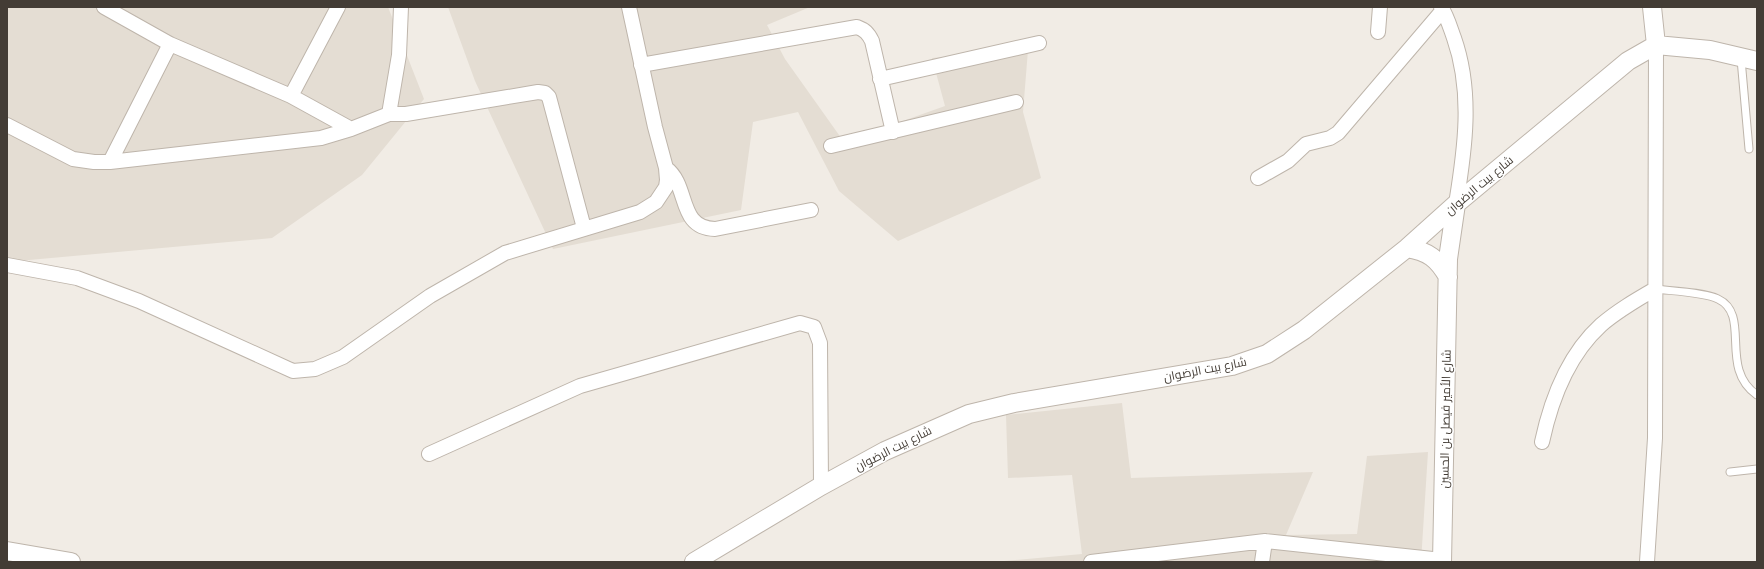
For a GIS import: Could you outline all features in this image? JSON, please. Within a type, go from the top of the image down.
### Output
[{"type":"street","points":[[104,7],[170,44],[291,96],[351,129]]},
{"type":"street","points":[[291,96],[338,7]]},
{"type":"street","points":[[389,114],[399,56],[401,7]]},
{"type":"street","points":[[7,265],[76,278],[139,301],[293,370],[315,369],[343,357],[430,296],[505,253],[640,212],[656,202],[666,187],[666,168],[641,65],[629,7]]},
{"type":"street","points":[[1378,32],[1380,7]]},
{"type":"street","points":[[1647,562],[1655,438],[1656,46],[1652,7]]},
{"type":"street","points":[[1258,178],[1288,161],[1306,144],[1330,138],[1338,133],[1442,8],[1457,47],[1464,78],[1466,101],[1464,152],[1456,204]]},
{"type":"street","points":[[641,65],[856,27],[864,29],[869,34],[893,132]]},
{"type":"street","points":[[880,79],[1039,43]]},
{"type":"street","points":[[110,162],[170,44]]},
{"type":"street","points":[[1656,46],[1703,50],[1749,59]]},
{"type":"street","name":"شارع بيت الرضوان","points":[[694,562],[821,486],[885,451],[969,414],[1014,403],[1232,366],[1254,359],[1287,342],[1407,248],[1456,204],[1628,61],[1656,46]]},
{"type":"street","points":[[7,125],[73,159],[94,162],[110,162],[321,138],[351,129],[389,114],[406,114],[538,92],[545,93],[549,97],[584,228]]},
{"type":"street","points":[[831,146],[1016,102]]},
{"type":"street","points":[[666,168],[678,181],[690,216],[702,227],[715,229],[811,210]]},
{"type":"street","name":"شارع الأمير فيصل بن الحسين","points":[[1442,561],[1448,277],[1450,240],[1456,204]]},
{"type":"street","points":[[1407,248],[1420,250],[1432,256],[1442,265],[1448,277]]},
{"type":"street","points":[[1542,442],[1555,395],[1583,346],[1595,331],[1613,315],[1655,289]]},
{"type":"street","points":[[429,454],[580,386],[800,323],[814,327],[820,343],[821,486]]},
{"type":"street","points":[[1091,562],[1266,540],[1442,561]]},
{"type":"street","points":[[1262,562],[1266,540]]},
{"type":"street","points":[[12,555],[71,562]]},
{"type":"lane","points":[[1749,59],[1749,149]]},
{"type":"lane","points":[[1655,289],[1711,296],[1727,305],[1734,316],[1738,371],[1743,382],[1757,396]]},
{"type":"lane","points":[[1730,472],[1757,469]]},
{"type":"shaded area","points":[[7,7],[388,7],[424,99],[362,175],[272,238],[7,262]]},
{"type":"shaded area","points":[[448,7],[810,7],[767,25],[785,59],[844,142],[945,106],[932,58],[1028,50],[1023,112],[1041,178],[898,241],[839,191],[798,112],[753,122],[741,210],[553,249],[475,81]]},
{"type":"shaded area","points":[[1122,403],[1131,478],[1313,472],[1286,535],[1357,534],[1367,456],[1428,452],[1421,562],[993,562],[1082,554],[1072,475],[1008,478],[1006,415]]}]
